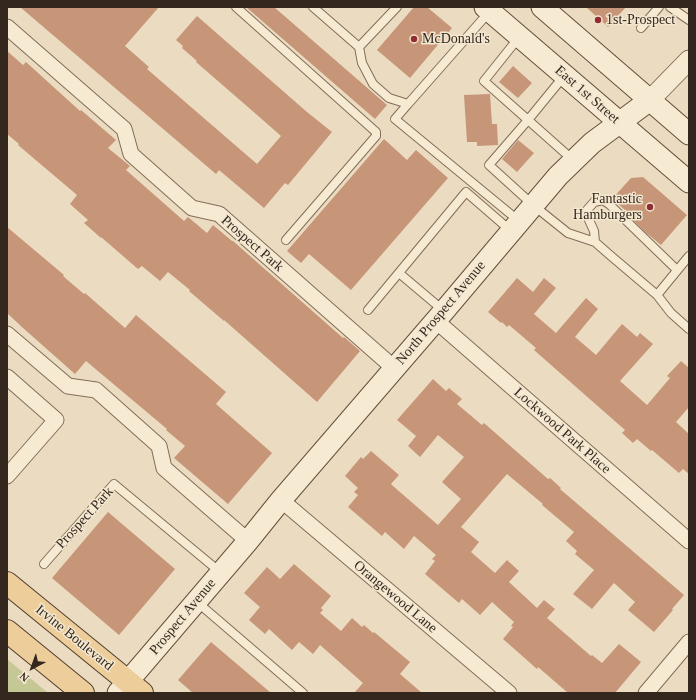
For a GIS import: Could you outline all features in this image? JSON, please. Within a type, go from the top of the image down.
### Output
[{"type":"main road","points":[[544,8],[689,134]]},
{"type":"main road","name":"East 1st Street","points":[[488,9],[689,182]]},
{"type":"main road","name":"North Prospect Avenue","points":[[248,541],[281,500],[558,176],[592,143],[650,100]]},
{"type":"main road","name":"Prospect Avenue","points":[[129,689],[196,602],[248,541]]},
{"type":"main road","name":"Irvine Boulevard","points":[[7,583],[129,689]]},
{"type":"main road","points":[[7,631],[83,693]]},
{"type":"street","name":"Prospect Park","points":[[7,28],[124,129],[131,154],[192,208],[219,214],[394,368]]},
{"type":"street","points":[[650,100],[689,60]]},
{"type":"street","name":"Lockwood Park Place","points":[[439,315],[689,541]]},
{"type":"street","points":[[7,334],[68,386],[96,390],[159,446],[164,468],[248,541]]},
{"type":"street","points":[[7,377],[56,420],[7,476]]},
{"type":"street","name":"Orangewood Lane","points":[[281,500],[509,693]]},
{"type":"street","points":[[646,693],[689,642]]},
{"type":"lane","points":[[236,7],[376,132],[376,136],[286,240]]},
{"type":"lane","points":[[313,7],[359,47],[362,63],[373,84],[389,98],[408,104]]},
{"type":"lane","points":[[359,47],[397,7]]},
{"type":"lane","points":[[641,28],[659,7]]},
{"type":"lane","points":[[670,7],[689,20]]},
{"type":"lane","points":[[488,9],[395,119],[515,226]]},
{"type":"lane","points":[[520,36],[484,81],[574,160]]},
{"type":"lane","points":[[565,76],[489,165],[533,205],[568,233],[595,242],[657,295],[671,314],[689,329]]},
{"type":"lane","points":[[368,310],[466,192],[515,226]]},
{"type":"lane","points":[[595,242],[594,231],[589,220],[587,210],[594,202],[603,200],[609,204],[677,270]]},
{"type":"lane","points":[[657,295],[689,256]]},
{"type":"lane","points":[[399,273],[439,315]]},
{"type":"lane","name":"Prospect Park","points":[[44,564],[114,484],[220,573]]},
{"type":"lane","points":[[196,602],[303,693]]},
{"type":"green space","points":[[7,659],[47,692],[48,693],[7,693]]},
{"type":"building","points":[[20,7],[159,7],[125,46],[149,67],[147,69],[257,164],[281,136],[196,62],[197,61],[182,48],[183,46],[176,40],[197,16],[332,132],[288,185],[285,183],[264,208],[219,170],[216,174]]},
{"type":"building","points":[[246,7],[274,7],[387,105],[375,119]]},
{"type":"building","name":"McDonald's","points":[[414,7],[427,7],[452,28],[410,78],[377,50]]},
{"type":"building","points":[[586,7],[626,7],[608,27]]},
{"type":"building","points":[[7,51],[23,65],[26,62],[80,111],[81,110],[116,140],[108,148],[130,166],[126,170],[184,221],[188,217],[207,233],[213,225],[360,351],[317,402],[168,272],[160,281],[142,266],[138,269],[84,223],[88,220],[70,204],[77,195],[7,134]]},
{"type":"building","points":[[513,66],[532,83],[518,98],[499,82]]},
{"type":"building","points":[[490,94],[492,124],[497,124],[498,145],[477,146],[477,142],[467,142],[464,95]]},
{"type":"building","points":[[384,139],[407,160],[416,150],[448,178],[351,290],[309,254],[301,263],[287,251]]},
{"type":"building","points":[[518,140],[534,153],[517,172],[502,159]]},
{"type":"building","name":"Fantastic Hamburgers","points":[[643,177],[687,215],[661,245],[645,232],[629,216],[631,215],[612,199],[631,178]]},
{"type":"building","points":[[7,227],[125,328],[136,315],[226,392],[216,404],[272,453],[228,504],[174,458],[185,446],[166,430],[167,429],[86,361],[75,374],[7,313]]},
{"type":"building","points":[[517,278],[533,292],[544,278],[556,288],[534,314],[556,333],[586,298],[598,309],[575,337],[596,355],[622,324],[637,337],[640,333],[653,344],[620,381],[647,405],[670,378],[667,376],[681,361],[689,368],[689,407],[676,422],[689,434],[689,474],[683,469],[679,473],[637,439],[633,443],[622,433],[625,430],[534,350],[536,348],[509,325],[507,327],[488,312]]},
{"type":"building","points":[[433,379],[446,391],[449,388],[462,399],[457,404],[482,425],[484,423],[548,479],[550,478],[561,488],[560,489],[684,595],[654,632],[628,610],[635,602],[614,583],[592,609],[573,594],[594,570],[575,554],[577,551],[566,541],[574,532],[507,474],[461,527],[479,542],[471,552],[495,573],[507,560],[519,571],[509,582],[537,608],[544,600],[555,609],[547,618],[591,656],[592,655],[602,663],[619,644],[641,662],[615,693],[568,693],[538,667],[537,669],[503,639],[513,627],[511,626],[514,622],[492,602],[480,615],[462,599],[459,603],[425,574],[435,561],[432,559],[436,555],[414,536],[404,549],[385,532],[382,536],[348,507],[358,495],[354,492],[358,488],[345,476],[361,457],[363,459],[371,451],[399,475],[391,484],[438,525],[461,499],[442,482],[464,457],[438,435],[420,457],[408,446],[416,436],[397,420]]},
{"type":"building","points":[[108,512],[175,569],[119,635],[52,578]]},
{"type":"building","points":[[294,564],[331,596],[321,608],[323,610],[320,613],[341,631],[352,618],[362,627],[364,625],[373,633],[374,632],[410,662],[400,674],[422,693],[354,693],[363,683],[320,645],[313,654],[299,642],[292,650],[269,629],[265,634],[249,620],[260,607],[244,593],[267,567],[280,579]]},
{"type":"building","points":[[211,642],[271,693],[193,693],[178,680]]},
{"type":"place","name":"1st-Prospect","points":[[598,20]]},
{"type":"place","name":"McDonald's","points":[[414,39]]},
{"type":"place","name":"Fantastic Hamburgers","points":[[650,207]]}]
